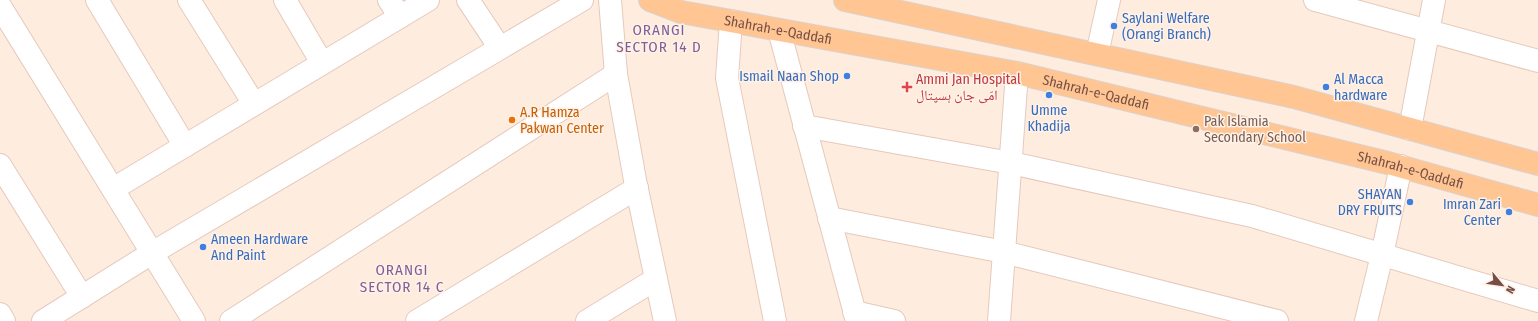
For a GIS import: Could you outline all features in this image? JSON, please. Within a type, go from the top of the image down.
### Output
[{"type":"main road","name":"Shahrah-e-Qaddafi","points":[[650,0],[681,12],[1017,73],[1401,166],[1538,205]]},
{"type":"main road","points":[[845,0],[880,4],[1294,98],[1538,164]]},
{"type":"street","points":[[97,0],[185,146]]},
{"type":"street","points":[[190,0],[254,104]]},
{"type":"street","points":[[285,0],[322,63]]},
{"type":"street","points":[[113,189],[322,63],[395,8],[428,0]]},
{"type":"street","points":[[468,0],[500,48]]},
{"type":"street","points":[[43,321],[152,253],[582,0]]},
{"type":"street","points":[[610,0],[616,74],[637,188],[665,321]]},
{"type":"street","points":[[1098,54],[1109,0]]},
{"type":"street","points":[[1315,0],[1538,61]]},
{"type":"street","points":[[1410,129],[1434,0]]},
{"type":"street","points":[[0,6],[7,32],[113,189],[194,321]]},
{"type":"street","points":[[731,21],[727,78],[775,321]]},
{"type":"street","points":[[779,30],[855,316],[894,321]]},
{"type":"street","points":[[999,321],[1017,73]]},
{"type":"street","points":[[231,321],[616,74]]},
{"type":"street","points":[[804,126],[1011,163],[1252,216],[1538,300]]},
{"type":"street","points":[[0,164],[82,297]]},
{"type":"street","points":[[1366,321],[1401,166]]},
{"type":"street","points":[[417,321],[637,188]]},
{"type":"street","points":[[829,218],[1004,252],[1277,321]]},
{"type":"street","points":[[587,321],[656,279]]},
{"type":"street","points":[[0,314],[4,321]]},
{"type":"place","name":"Saylani Welfare (Orangi Branch)","points":[[1114,26]]},
{"type":"place","name":"Ismail Naan Shop","points":[[847,76]]},
{"type":"place","name":"Ammi Jan Hospital امّی جان ہسپتال","points":[[907,87]]},
{"type":"place","name":"Al Macca hardware","points":[[1326,87]]},
{"type":"place","name":"Umme Khadija","points":[[1049,95]]},
{"type":"place","name":"A.R Hamza Pakwan Center","points":[[512,120]]},
{"type":"place","name":"Pak Islamia Secondary School","points":[[1196,129]]},
{"type":"place","name":"SHAYAN DRY FRUITS","points":[[1410,202]]},
{"type":"place","name":"Imran Zari Center","points":[[1509,212]]},
{"type":"place","name":"Ameen Hardware And Paint","points":[[203,247]]},
{"type":"district","name":"ORANGI SECTOR 14 D","points":[[659,38]]},
{"type":"district","name":"ORANGI SECTOR 14 C","points":[[402,278]]}]
